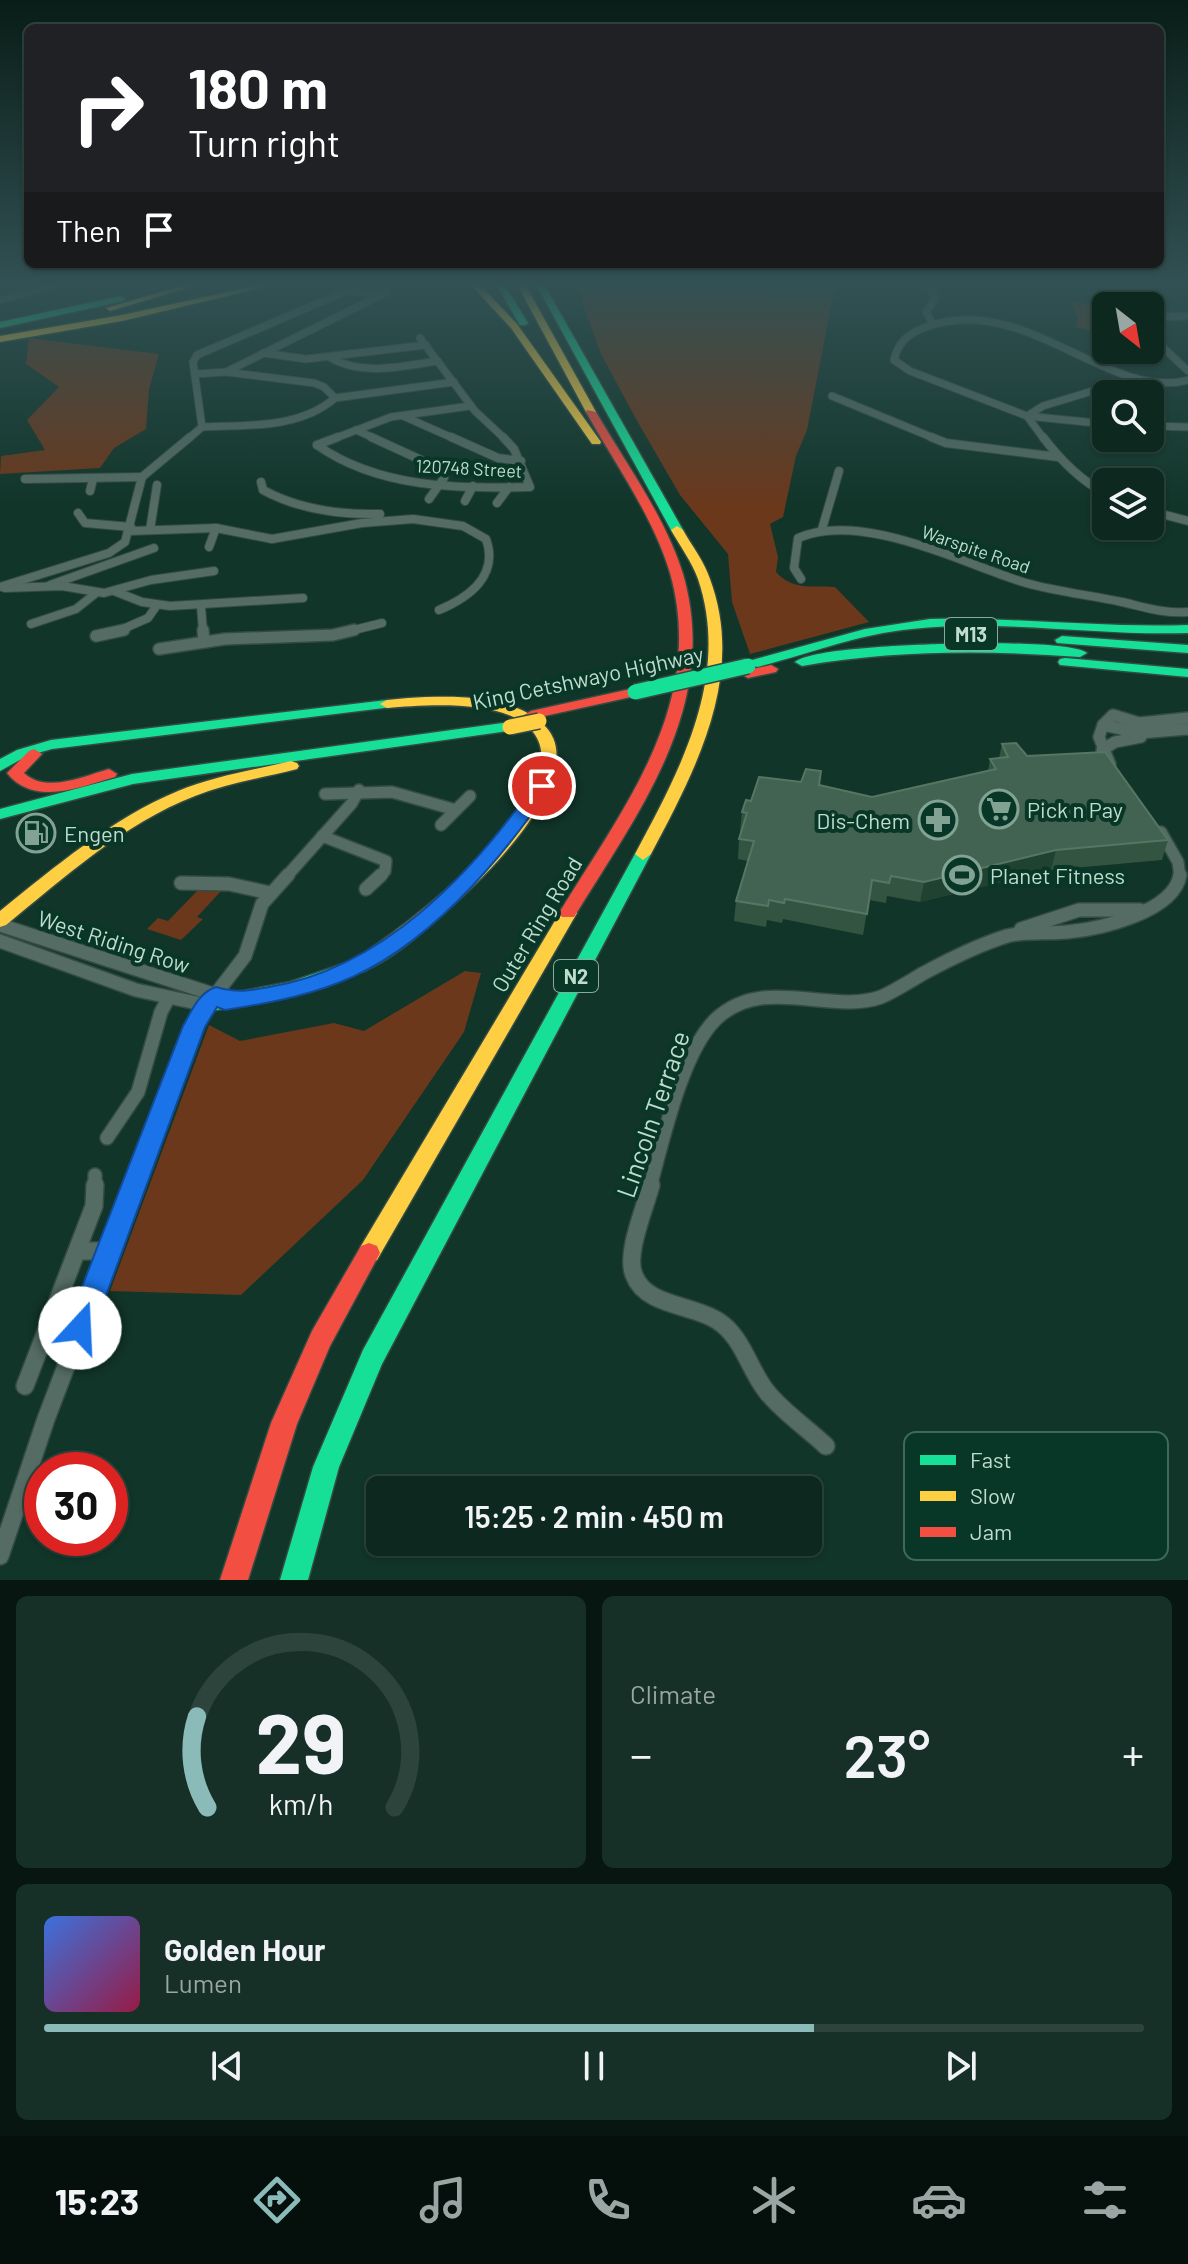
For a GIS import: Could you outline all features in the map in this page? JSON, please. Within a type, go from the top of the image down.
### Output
[{"type":"main road","points":[[537,360],[646,510]]},
{"type":"main road","points":[[542,360],[563,397]]},
{"type":"main road","name":"Outer Ring Road","points":[[234,1580],[243,1542],[284,1423],[321,1339],[368,1251],[638,795],[676,721],[688,675],[689,621],[674,565],[563,360]]},
{"type":"main road","name":"N2","points":[[294,1580],[326,1467],[372,1358],[676,792],[709,715],[718,659],[717,625],[711,597],[694,557],[584,360]]},
{"type":"main road","points":[[587,360],[591,371]]},
{"type":"main road","points":[[756,668],[854,635],[929,623],[1151,631],[1188,629]]},
{"type":"main road","name":"King Cetshwayo Highway","points":[[0,814],[132,779],[402,742],[535,718],[863,641],[933,634],[1011,635],[1188,649]]},
{"type":"main road","name":"King Cetshwayo Highway","points":[[756,668],[873,649],[938,644],[1188,661]]},
{"type":"main road","points":[[756,668],[915,650],[1188,673]]},
{"type":"main road","points":[[0,766],[28,751],[70,744],[443,699],[482,702],[508,709],[527,720],[544,739],[549,765],[535,801],[469,878],[427,918],[375,956],[332,977],[286,992],[216,1001]]},
{"type":"main road","name":"King Cetshwayo Highway","points":[[0,806],[133,771],[506,723]]},
{"type":"main road","points":[[0,923],[115,831],[171,800],[199,789],[402,742]]},
{"type":"main road","points":[[70,744],[27,758],[18,768],[16,778],[37,788],[133,771]]},
{"type":"street","points":[[193,360],[202,427]]},
{"type":"street","points":[[226,372],[249,360]]},
{"type":"street","points":[[335,360],[348,366],[372,368],[438,361],[470,406],[495,427],[521,461]]},
{"type":"street","points":[[896,360],[937,382],[1027,416],[1092,423]]},
{"type":"street","points":[[1095,360],[1136,378],[1174,384],[1188,380]]},
{"type":"street","points":[[195,374],[226,372],[314,383],[324,387],[335,398]]},
{"type":"street","points":[[1027,416],[1043,406],[1136,378]]},
{"type":"street","points":[[0,587],[109,553],[125,542],[142,477],[202,427],[288,420],[319,410],[335,398],[454,382]]},
{"type":"street","points":[[832,396],[946,443],[1058,457]]},
{"type":"street","points":[[356,430],[402,415],[470,406]]},
{"type":"street","points":[[402,415],[498,458],[521,461]]},
{"type":"street","points":[[1027,416],[1058,457],[1092,487]]},
{"type":"street","points":[[1164,426],[1188,427]]},
{"type":"street","points":[[356,430],[441,468],[445,473],[429,499]]},
{"type":"street","name":"120748 Street","points":[[356,430],[317,445],[370,472],[439,484],[530,487],[521,461]]},
{"type":"street","points":[[801,579],[794,568],[798,538],[822,529],[839,471]]},
{"type":"street","points":[[25,479],[142,477]]},
{"type":"street","points":[[90,491],[93,479]]},
{"type":"street","points":[[261,482],[263,490],[288,500],[356,514],[398,513],[403,519]]},
{"type":"street","points":[[150,530],[157,485]]},
{"type":"street","points":[[465,501],[473,486]]},
{"type":"street","points":[[497,503],[509,487]]},
{"type":"street","points":[[78,513],[85,523],[150,530],[216,528],[272,539],[403,519],[463,526],[477,531],[488,543],[490,565],[481,582],[459,602],[439,610]]},
{"type":"street","points":[[1164,515],[1188,521]]},
{"type":"street","points":[[182,537],[187,528]]},
{"type":"street","points":[[209,547],[216,528]]},
{"type":"street","name":"Warspite Road","points":[[822,529],[916,545],[1047,588],[1154,611],[1188,612]]},
{"type":"street","points":[[0,587],[17,590],[50,586],[154,548]]},
{"type":"street","points":[[50,586],[96,593],[157,579],[214,571]]},
{"type":"street","points":[[114,591],[138,602],[157,605],[201,606],[303,598]]},
{"type":"street","points":[[31,624],[76,609],[96,593]]},
{"type":"street","points":[[96,636],[145,621],[155,612],[157,605]]},
{"type":"street","points":[[201,606],[204,641]]},
{"type":"street","points":[[159,649],[258,636],[333,635],[382,623]]},
{"type":"street","points":[[1116,772],[1102,750],[1099,737],[1103,725],[1113,715],[1139,723],[1188,718]]},
{"type":"street","points":[[1103,725],[1128,732],[1153,734]]},
{"type":"street","points":[[1102,750],[1115,742],[1188,729]]},
{"type":"street","points":[[325,794],[359,790],[404,792],[456,810]]},
{"type":"street","points":[[1,1546],[194,1026],[216,1001],[245,956],[258,912],[270,893],[352,803],[359,790]]},
{"type":"street","points":[[441,825],[470,796]]},
{"type":"street","name":"Lincoln Terrace","points":[[1010,935],[1036,931],[1069,932],[1112,924],[1161,902],[1174,892],[1180,874],[1174,853],[1151,818]]},
{"type":"street","points":[[322,836],[386,861],[385,871],[366,889]]},
{"type":"street","points":[[181,883],[229,884],[270,893]]},
{"type":"street","points":[[1102,907],[1112,924]]},
{"type":"street","name":"Lincoln Terrace","points":[[826,1446],[769,1393],[725,1327],[702,1312],[666,1303],[646,1293],[631,1270],[632,1253],[664,1137],[696,1043],[718,1017],[757,999],[798,994],[847,1001],[880,997],[953,957],[1010,935],[1049,915],[1102,907],[1140,910]]},
{"type":"street","name":"West Riding Row","points":[[0,923],[216,1001]]},
{"type":"street","name":"West Riding Row","points":[[0,941],[125,987],[168,999],[216,1001]]},
{"type":"street","points":[[37,953],[50,941]]},
{"type":"street","points":[[107,1138],[138,1092],[161,1012],[168,999]]},
{"type":"street","points":[[25,1386],[94,1206],[95,1175]]},
{"type":"street","points":[[79,1251],[108,1251]]},
{"type":"shaded area","points":[[26,360],[157,360],[149,389],[146,429],[114,448],[100,468],[0,474],[1,456],[45,450],[27,420],[59,387],[26,364]]},
{"type":"shaded area","points":[[604,360],[821,360],[807,430],[796,456],[783,517],[770,524],[778,557],[776,572],[796,585],[835,587],[869,622],[750,654],[732,602],[728,554],[680,495]]},
{"type":"shaded area","points":[[198,890],[222,890],[197,917],[203,919],[181,940],[147,929],[158,918],[168,921]]},
{"type":"shaded area","points":[[465,971],[481,973],[464,1032],[363,1180],[241,1295],[110,1291],[209,1025],[240,1041],[334,1023],[364,1031]]},
{"type":"building","points":[[1016,743],[1027,756],[1105,752],[1168,840],[1056,850],[924,882],[891,876],[889,883],[872,880],[867,914],[785,899],[784,903],[769,900],[768,906],[736,901],[754,841],[739,839],[747,813],[742,812],[746,800],[751,801],[759,777],[801,782],[806,769],[821,771],[819,785],[872,797],[996,769],[990,759],[1008,757],[1002,744]]},
{"type":"traffic: fast","points":[[582,360],[677,530]]},
{"type":"traffic: fast","points":[[757,663],[865,633],[930,623],[1123,630],[1188,629]]},
{"type":"traffic: fast","points":[[1062,640],[1188,649]]},
{"type":"traffic: fast","points":[[802,662],[906,649],[1010,648],[1080,653]]},
{"type":"traffic: fast","points":[[1065,662],[1188,673]]},
{"type":"traffic: fast","points":[[635,692],[748,666]]},
{"type":"traffic: fast","points":[[0,766],[22,753],[51,745],[387,704]]},
{"type":"traffic: fast","points":[[0,814],[132,779],[510,727]]},
{"type":"traffic: fast","points":[[294,1580],[326,1467],[372,1358],[643,854]]},
{"type":"traffic: fast","points":[[206,1005],[292,989],[360,965]]},
{"type":"traffic: slow","points":[[538,360],[596,442]]},
{"type":"traffic: slow","points":[[562,360],[591,412]]},
{"type":"traffic: slow","points":[[643,854],[692,756],[713,687],[716,652],[714,616],[704,579],[677,530]]},
{"type":"traffic: slow","points":[[360,965],[384,951],[439,908],[493,855],[535,801],[546,776],[549,749],[539,729],[520,715],[494,707],[435,701],[387,704]]},
{"type":"traffic: slow","points":[[510,727],[539,721]]},
{"type":"traffic: slow","points":[[0,921],[82,855],[148,812],[201,788],[291,766]]},
{"type":"traffic: slow","points":[[369,1253],[568,913]]},
{"type":"traffic: jam","points":[[568,913],[641,794],[661,752],[677,709],[686,665],[686,620],[676,573],[648,511],[591,412]]},
{"type":"traffic: jam","points":[[748,674],[771,669]]},
{"type":"traffic: jam","points":[[531,715],[635,692]]},
{"type":"traffic: jam","points":[[34,754],[15,773],[35,786],[59,787],[109,774]]},
{"type":"traffic: jam","points":[[234,1580],[284,1423],[321,1339],[369,1253]]},
{"type":"place","name":"Pick n Pay","points":[[999,809]]},
{"type":"place","name":"Dis-Chem","points":[[938,820]]},
{"type":"place","name":"Engen","points":[[36,833]]},
{"type":"place","name":"Planet Fitness","points":[[962,875]]},
{"type":"route","points":[[80,1328],[194,1026],[206,1005],[216,995],[225,1002],[238,1001],[315,984],[375,956],[427,918],[469,878],[518,823],[542,786]]}]
